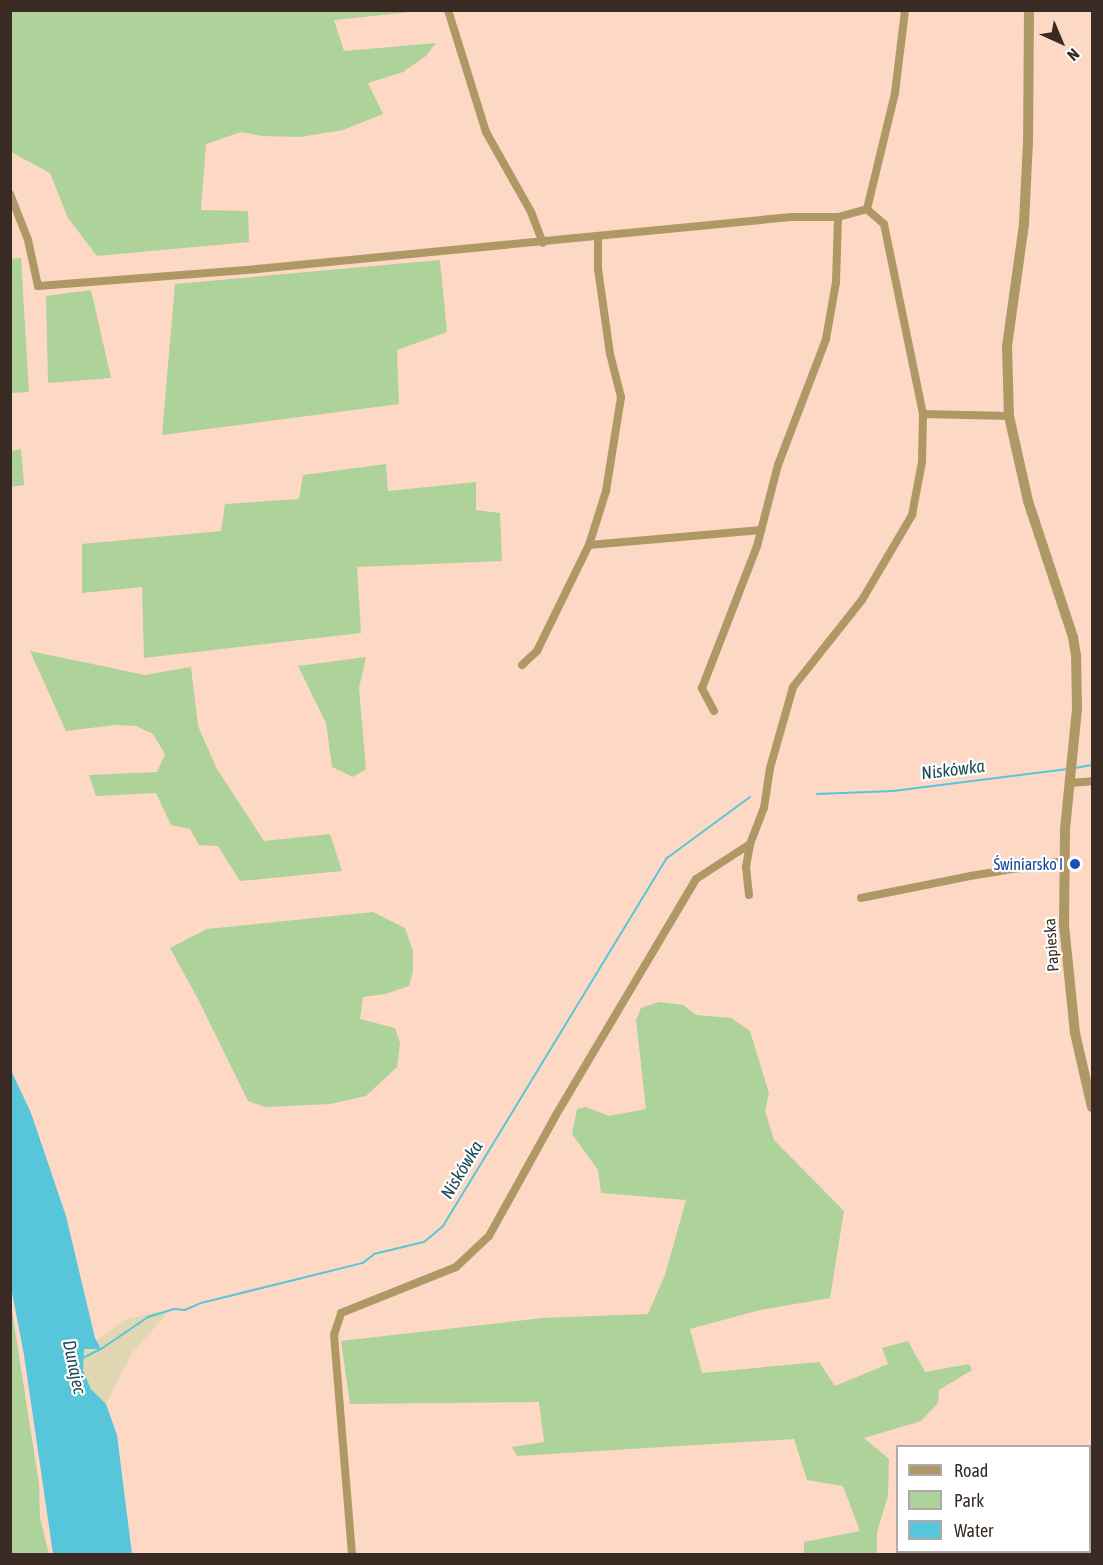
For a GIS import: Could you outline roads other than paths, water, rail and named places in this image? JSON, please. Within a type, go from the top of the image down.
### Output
[{"type":"street","points":[[448,10],[486,132],[531,212],[543,243]]},
{"type":"street","points":[[867,209],[895,93],[905,10]]},
{"type":"street","name":"Papieska","points":[[1029,10],[1028,141],[1024,224],[1007,346],[1009,416],[1028,501],[1072,637],[1078,679],[1064,861],[1064,925],[1075,1033],[1092,1107]]},
{"type":"street","points":[[10,194],[28,240],[38,286],[543,243],[791,217],[838,217],[867,209]]},
{"type":"street","points":[[749,895],[746,867],[750,844],[764,808],[770,768],[793,687],[862,600],[912,515],[922,462],[922,414],[884,224],[867,209]]},
{"type":"street","points":[[714,711],[702,688],[761,530],[778,465],[826,339],[836,282],[838,217]]},
{"type":"street","points":[[522,665],[537,651],[589,545],[606,491],[621,397],[608,345],[598,269],[598,237]]},
{"type":"street","points":[[922,414],[1009,416]]},
{"type":"street","points":[[589,545],[761,530]]},
{"type":"street","points":[[1071,781],[1092,781]]},
{"type":"street","points":[[352,1554],[333,1335],[341,1313],[456,1267],[489,1236],[556,1115],[696,879],[750,844]]},
{"type":"street","points":[[861,898],[970,876],[1064,861]]},
{"type":"water","name":"Dunajec","points":[[10,1068],[31,1113],[66,1216],[95,1338],[101,1349],[84,1349],[83,1370],[91,1389],[106,1404],[117,1435],[132,1554],[53,1554],[24,1355],[11,1287]]},
{"type":"waterway","name":"Niskówka","points":[[1075,768],[1092,765]]},
{"type":"waterway","name":"Niskówka","points":[[817,794],[893,791],[1066,769]]},
{"type":"waterway","name":"Niskówka","points":[[81,1359],[101,1349],[148,1317],[175,1309],[185,1310],[201,1303],[363,1263],[374,1254],[424,1242],[443,1226],[667,858],[750,797]]},
{"type":"place","name":"Świniarsko I","points":[[1075,864]]}]
